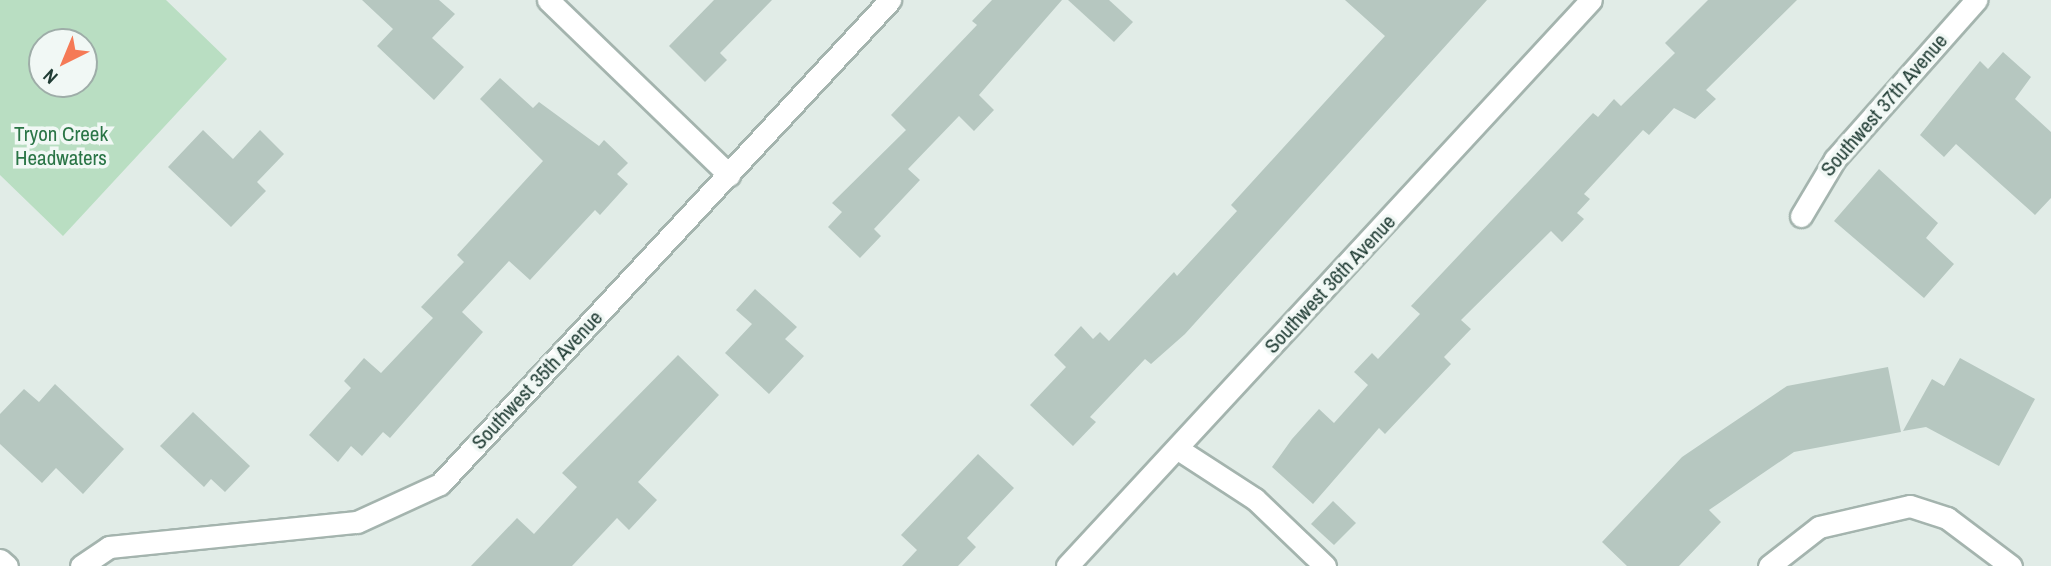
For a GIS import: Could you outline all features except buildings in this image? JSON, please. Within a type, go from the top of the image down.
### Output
[{"type":"street","points":[[548,0],[729,174]]},
{"type":"street","name":"Southwest 35th Avenue","points":[[81,566],[109,547],[357,522],[397,509],[440,484],[890,0]]},
{"type":"street","name":"Southwest 36th Avenue","points":[[1067,566],[1591,0]]},
{"type":"street","name":"Southwest 37th Avenue","points":[[1801,216],[1835,159],[1976,0]]},
{"type":"street","points":[[1178,449],[1255,499],[1325,566]]},
{"type":"street","points":[[1769,566],[1819,527],[1910,506],[1947,518],[2011,566]]},
{"type":"street","points":[[0,560],[7,566]]},
{"type":"green space","name":"Tryon Creek Headwaters","points":[[0,0],[166,0],[227,59],[63,236],[0,175]]}]
